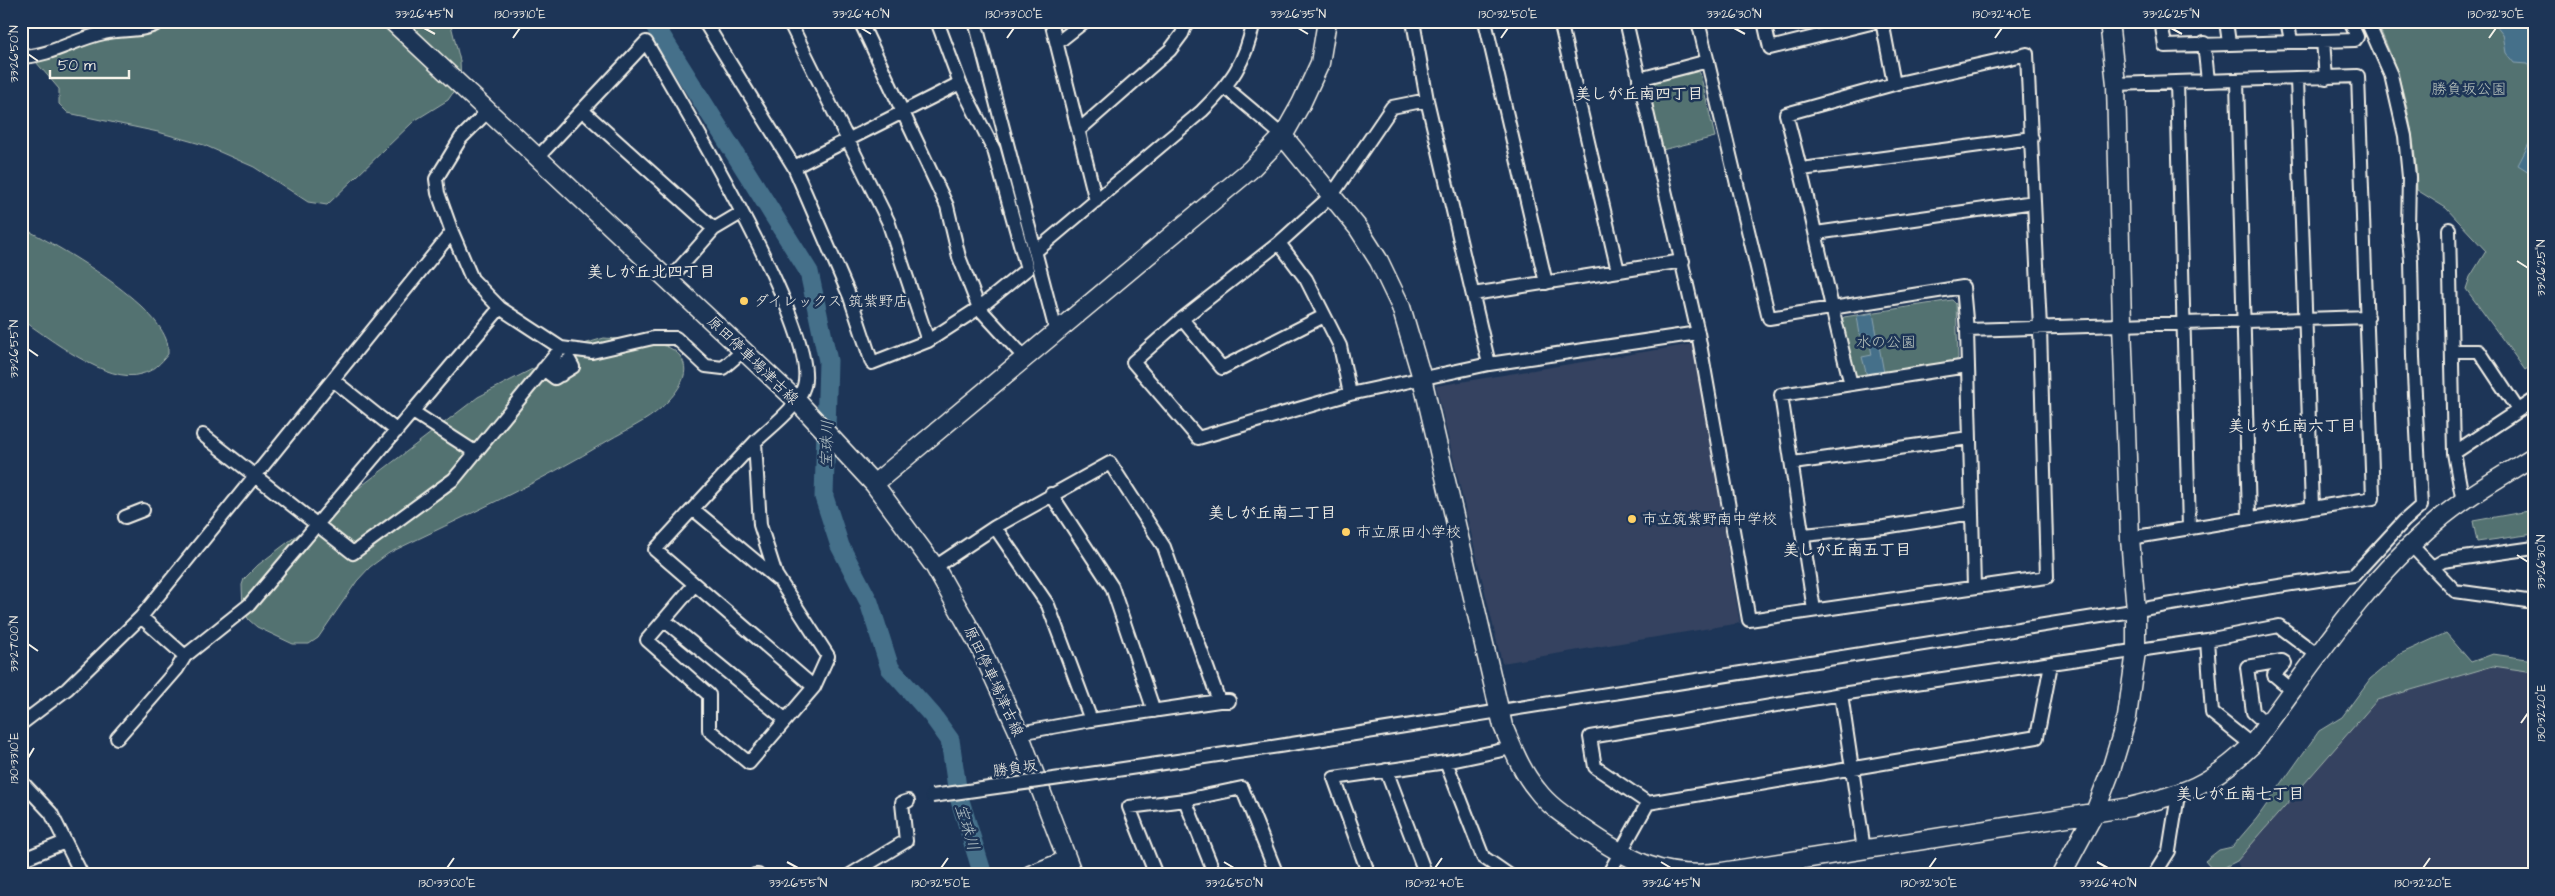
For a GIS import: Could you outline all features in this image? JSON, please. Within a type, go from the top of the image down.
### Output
[{"type":"street","points":[[21,57],[37,56],[104,32],[145,28],[162,21]]},
{"type":"street","name":"原田停車場津古線","points":[[392,21],[744,350],[800,405],[874,484],[936,567],[980,646],[1019,733],[1070,868]]},
{"type":"street","points":[[704,21],[794,167],[850,297],[872,363],[928,342],[979,308],[1027,269],[994,150],[960,83],[937,21]]},
{"type":"street","points":[[788,21],[888,221],[928,342]]},
{"type":"street","points":[[860,21],[947,206],[959,256],[979,308],[1025,358]]},
{"type":"street","points":[[981,21],[976,25],[1056,331]]},
{"type":"street","points":[[1051,21],[1096,201]]},
{"type":"street","points":[[1057,43],[1085,21]]},
{"type":"street","points":[[1079,130],[1170,50],[1182,34],[1187,21]]},
{"type":"street","points":[[1036,251],[1202,111],[1226,88],[1248,51],[1254,21]]},
{"type":"street","points":[[874,484],[1250,170],[1283,136],[1320,63],[1327,21]]},
{"type":"street","points":[[1485,21],[1546,283]]},
{"type":"street","points":[[1560,21],[1618,271]]},
{"type":"street","points":[[1626,21],[1698,333],[1749,620],[2046,577],[2040,328],[2027,54],[1894,84],[1786,114],[1802,169],[1830,307],[1851,384]]},
{"type":"street","points":[[1698,21],[1768,318],[1963,287],[1967,330],[1974,587]]},
{"type":"street","points":[[1764,21],[1770,48],[1880,21],[1894,84]]},
{"type":"street","points":[[2061,875],[2095,812],[2127,717],[2136,651],[2136,610],[2130,538],[2122,324],[2116,84],[2109,21]]},
{"type":"street","points":[[2161,21],[2165,46],[2291,40],[2355,40],[2357,37],[2350,21]]},
{"type":"street","points":[[2226,21],[2229,43]]},
{"type":"street","points":[[2287,21],[2291,40]]},
{"type":"street","name":"勝負坂","points":[[932,796],[1103,772],[1500,711],[2136,610],[2227,593],[2258,591],[2298,582],[2354,576],[2398,527],[2421,506],[2418,486],[2411,260],[2408,229],[2409,177],[2405,136],[2391,75],[2367,21]]},
{"type":"street","points":[[1417,22],[1427,100],[1489,364]]},
{"type":"street","points":[[2323,41],[2326,78]]},
{"type":"street","points":[[538,157],[646,42],[741,213],[782,292],[803,354],[805,384],[800,405],[755,442],[654,550],[814,687]]},
{"type":"street","points":[[2204,43],[2208,81]]},
{"type":"street","points":[[1639,79],[1708,62]]},
{"type":"street","points":[[2116,84],[2237,82],[2358,76],[2368,317],[2373,498],[2130,538]]},
{"type":"street","points":[[2297,79],[2312,507]]},
{"type":"street","points":[[2177,82],[2189,528]]},
{"type":"street","points":[[2237,82],[2248,518]]},
{"type":"street","points":[[794,167],[960,83]]},
{"type":"street","points":[[1226,88],[1283,136],[1332,195],[1358,228],[1379,261],[1400,307],[1422,378],[1500,711],[1512,748],[1530,781],[1552,807],[1620,854],[1665,870],[1709,874],[2130,807],[2178,795],[2210,780],[2252,745],[2360,602],[2411,545],[2437,521],[2462,502],[2534,456]]},
{"type":"street","points":[[1427,100],[1392,107],[1332,195],[1279,243],[1182,319],[1133,362],[1198,438],[1350,394],[1422,378],[1489,364],[1698,333]]},
{"type":"street","points":[[489,110],[461,138],[436,180],[438,193],[452,232],[472,279],[500,308],[561,348],[592,352],[653,338],[676,338],[706,366],[723,368],[744,350]]},
{"type":"street","points":[[583,111],[714,229]]},
{"type":"street","points":[[1802,169],[2032,138]]},
{"type":"street","points":[[1816,233],[2034,202]]},
{"type":"street","points":[[669,280],[714,229],[741,213]]},
{"type":"street","points":[[2449,229],[2454,453],[2462,502]]},
{"type":"street","points":[[22,719],[67,689],[141,617],[452,232]]},
{"type":"street","points":[[1279,243],[1306,279],[1340,346],[1350,394]]},
{"type":"street","points":[[1473,294],[1682,261]]},
{"type":"street","points":[[117,738],[185,656],[248,605],[500,308]]},
{"type":"street","points":[[1182,319],[1222,368],[1324,316]]},
{"type":"street","points":[[1967,330],[2368,317]]},
{"type":"street","points":[[203,435],[353,553],[454,479],[561,348]]},
{"type":"street","points":[[2452,350],[2479,351],[2518,410]]},
{"type":"street","points":[[1814,610],[1793,463],[1781,395],[1967,366]]},
{"type":"street","points":[[544,369],[555,378],[561,374]]},
{"type":"street","points":[[333,380],[396,432]]},
{"type":"street","points":[[2454,453],[2534,400]]},
{"type":"street","points":[[413,412],[476,452]]},
{"type":"street","points":[[1793,463],[1969,438]]},
{"type":"street","points":[[694,585],[647,640],[709,694],[709,730],[749,763],[814,687],[828,656],[779,580],[760,525],[755,442]]},
{"type":"street","points":[[936,567],[995,527],[1110,462],[1164,547],[1224,701],[1091,720],[1019,733]]},
{"type":"street","points":[[1051,494],[1112,587],[1154,711]]},
{"type":"street","points":[[693,509],[779,580]]},
{"type":"street","points":[[125,517],[142,510]]},
{"type":"street","points":[[1804,535],[1972,513]]},
{"type":"street","points":[[995,527],[1048,605],[1091,720]]},
{"type":"street","points":[[2411,545],[2455,591],[2534,602]]},
{"type":"street","points":[[2433,567],[2443,562],[2534,548]]},
{"type":"street","points":[[141,617],[185,656]]},
{"type":"street","points":[[664,620],[786,720]]},
{"type":"street","points":[[2051,664],[2037,737],[1648,803],[1596,766],[1590,737],[1841,694],[2208,640],[2279,626],[2319,656]]},
{"type":"street","points":[[2208,640],[2212,713],[2252,745]]},
{"type":"street","points":[[2268,724],[2253,712],[2247,666],[2282,661],[2285,663],[2274,675],[2293,691]]},
{"type":"street","points":[[1841,694],[1864,850]]},
{"type":"street","points":[[1370,875],[1334,778],[1446,762],[1512,748]]},
{"type":"street","points":[[1446,762],[1483,857],[1509,875]]},
{"type":"street","points":[[1386,770],[1426,875]]},
{"type":"street","points":[[21,781],[51,813],[82,875]]},
{"type":"street","points":[[1156,875],[1130,807],[1185,800],[1242,788],[1277,875]]},
{"type":"street","points":[[2154,875],[2173,853],[2178,795]]},
{"type":"street","points":[[1185,800],[1215,875]]},
{"type":"street","points":[[850,875],[906,841],[902,803],[908,801]]},
{"type":"street","points":[[1608,875],[1648,803]]},
{"type":"street","points":[[21,860],[65,842]]},
{"type":"street","points":[[1030,875],[1070,868]]},
{"type":"shaded area","points":[[2493,21],[2534,21],[2534,73],[2527,64],[2514,63],[2506,53],[2503,34]]},
{"type":"shaded area","points":[[2534,134],[2534,175],[2518,165]]},
{"type":"shaded area","points":[[1873,313],[1884,373],[1867,376],[1862,357],[1872,355],[1868,334],[1860,335],[1857,316]]},
{"type":"shaded area","points":[[1693,344],[1740,623],[1502,663],[1436,386]]},
{"type":"shaded area","points":[[2493,666],[2534,672],[2534,875],[2242,875],[2237,861],[2377,700]]},
{"type":"green space","points":[[171,21],[450,21],[460,61],[461,81],[448,100],[414,121],[327,205],[308,202],[254,167],[204,145],[158,132],[68,113],[59,104],[59,89],[36,62],[69,52],[99,37],[136,35]]},
{"type":"green space","name":"勝負坂公園","points":[[2376,21],[2534,21],[2534,364],[2525,370],[2466,289],[2470,277],[2486,251],[2446,208],[2417,190],[2414,146],[2406,103],[2393,61]]},
{"type":"green space","points":[[1697,71],[1700,73],[1715,137],[1662,150],[1648,86],[1650,82]]},
{"type":"green space","points":[[21,227],[80,260],[124,291],[142,307],[157,323],[167,341],[168,354],[160,363],[150,371],[141,374],[128,376],[112,373],[79,358],[21,319]]},
{"type":"green space","name":"水の公園","points":[[1952,300],[1956,304],[1958,358],[1955,362],[1858,379],[1854,376],[1841,321],[1844,317]]},
{"type":"green space","points":[[604,338],[655,343],[674,350],[680,356],[685,370],[681,384],[655,413],[528,485],[389,553],[370,567],[357,581],[318,638],[309,644],[293,644],[257,627],[249,620],[243,610],[242,585],[244,579],[258,565],[478,397],[577,346]]},
{"type":"green space","points":[[2534,510],[2534,534],[2477,542],[2473,521]]},
{"type":"green space","points":[[2446,633],[2471,662],[2493,654],[2534,660],[2534,672],[2493,666],[2377,700],[2237,861],[2223,868],[2211,868],[2205,861],[2219,850],[2232,847],[2257,818],[2319,731],[2342,717],[2370,679],[2400,654]]},
{"type":"waterway","name":"宝珠川","points":[[652,21],[809,272],[828,361],[824,497],[840,546],[869,602],[890,668],[932,715],[950,740],[958,794],[983,875]]},
{"type":"place","name":"ダイレックス 筑紫野店","points":[[744,301]]},
{"type":"place","name":"市立筑紫野南中学校","points":[[1632,519]]},
{"type":"place","name":"市立原田小学校","points":[[1346,532]]},
{"type":"district","name":"美しが丘南四丁目","points":[[1639,93]]},
{"type":"district","name":"美しが丘北四丁目","points":[[651,271]]},
{"type":"district","name":"美しが丘南六丁目","points":[[2292,425]]},
{"type":"district","name":"美しが丘南二丁目","points":[[1272,512]]},
{"type":"district","name":"美しが丘南五丁目","points":[[1847,549]]},
{"type":"district","name":"美しが丘南七丁目","points":[[2240,793]]}]
